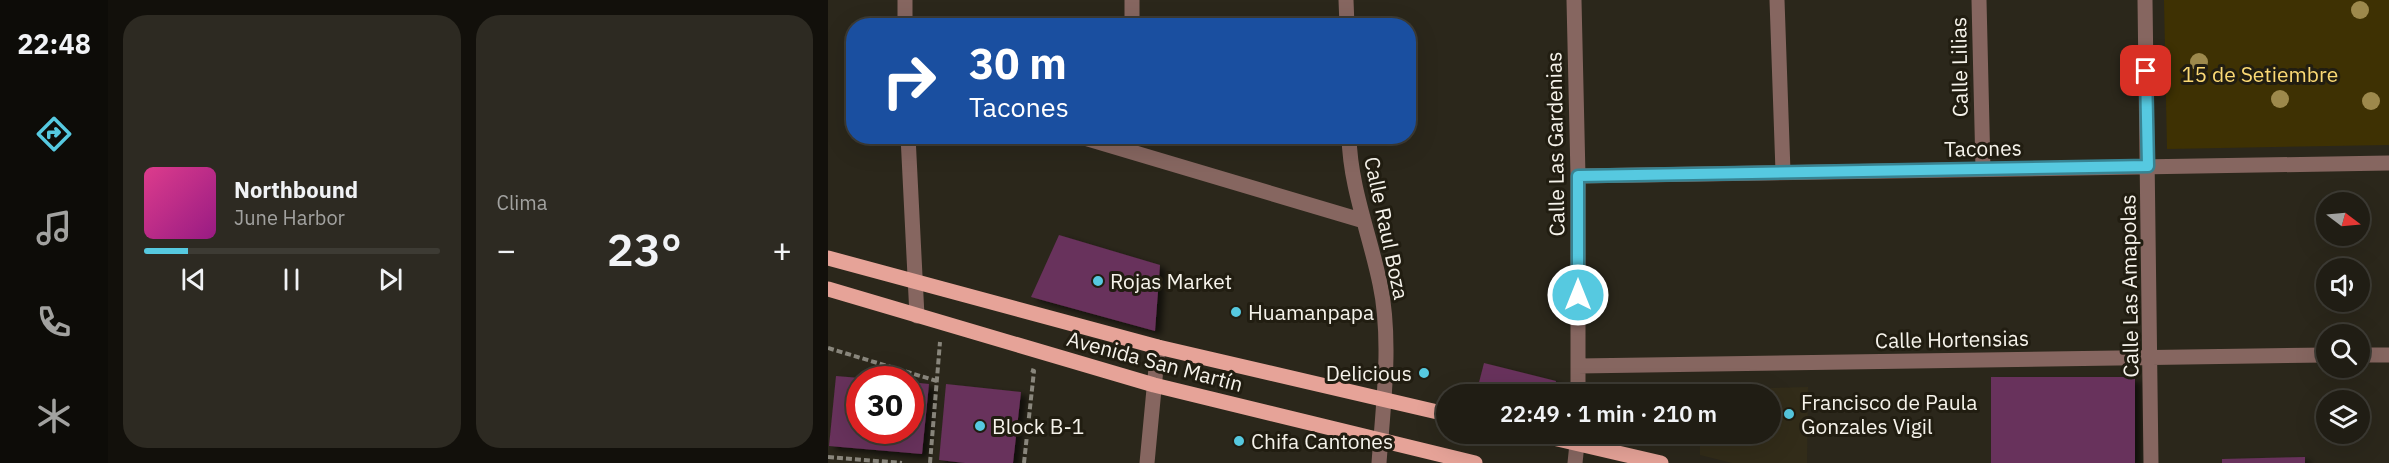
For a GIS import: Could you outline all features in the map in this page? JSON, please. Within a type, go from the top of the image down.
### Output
[{"type":"main road","name":"Avenida San Martín","points":[[828,258],[1158,347],[1436,412]]},
{"type":"main road","name":"Avenida San Martín","points":[[828,289],[1154,385],[1475,463]]},
{"type":"main road","points":[[1598,444],[1661,463]]},
{"type":"street","points":[[905,0],[905,18]]},
{"type":"street","points":[[1132,0],[1132,18]]},
{"type":"street","points":[[1346,0],[1347,18]]},
{"type":"street","name":"Calle Las Gardenias","points":[[1574,0],[1578,176],[1578,384]]},
{"type":"street","points":[[1778,0],[1783,172]]},
{"type":"street","name":"Calle Lilias","points":[[1979,0],[1983,169]]},
{"type":"street","name":"Calle Las Amapolas","points":[[2145,0],[2151,463]]},
{"type":"street","points":[[908,144],[916,316]]},
{"type":"street","points":[[1106,144],[1364,221]]},
{"type":"street","points":[[1133,144],[1133,152]]},
{"type":"street","name":"Calle Raul Boza","points":[[1349,144],[1357,196],[1381,286],[1385,336],[1384,400],[1379,463]]},
{"type":"street","name":"Tacones","points":[[1578,176],[2389,163]]},
{"type":"street","points":[[1147,463],[1158,347]]},
{"type":"street","name":"Calle Hortensias","points":[[1578,366],[2316,355]]},
{"type":"street","points":[[2370,355],[2389,355]]},
{"type":"street","points":[[1575,463],[1577,444]]},
{"type":"path","points":[[930,463],[942,323]]},
{"type":"path","points":[[940,342],[950,345]]},
{"type":"path","points":[[828,348],[937,381]]},
{"type":"path","points":[[1023,368],[1034,371],[1024,463]]},
{"type":"path","points":[[828,458],[832,463]]},
{"type":"path","points":[[828,458],[902,463]]},
{"type":"shaded area","name":"Francisco de Paula Gonzales Vigil","points":[[1808,387],[1807,463],[1732,463],[1700,455],[1700,444],[1781,444],[1781,388]]},
{"type":"green space","name":"15 de Setiembre","points":[[2164,0],[2389,0],[2389,145],[2167,149]]},
{"type":"building","name":"Rojas Market","points":[[1059,235],[1160,265],[1155,331],[1031,297]]},
{"type":"building","points":[[1484,363],[1556,381],[1555,384],[1479,384]]},
{"type":"building","points":[[836,376],[846,377],[846,444],[923,444],[922,454],[829,446]]},
{"type":"building","points":[[1991,377],[2135,377],[2135,463],[1991,463]]},
{"type":"building","points":[[924,383],[929,384],[924,434]]},
{"type":"building","name":"Block B-1","points":[[946,384],[1021,392],[1013,463],[965,463],[939,460]]},
{"type":"building","points":[[2305,457],[2305,463],[2222,463],[2222,459]]},
{"type":"place","name":"Rojas Market","points":[[1098,281]]},
{"type":"place","name":"Huamanpapa","points":[[1236,312]]},
{"type":"place","name":"Delicious","points":[[1424,373]]},
{"type":"place","name":"Francisco de Paula Gonzales Vigil","points":[[1789,414]]},
{"type":"place","name":"Block B-1","points":[[980,426]]},
{"type":"place","name":"Chifa Cantones","points":[[1239,441]]},
{"type":"route","points":[[1578,295],[1578,176],[2148,166],[2146,71]]}]
